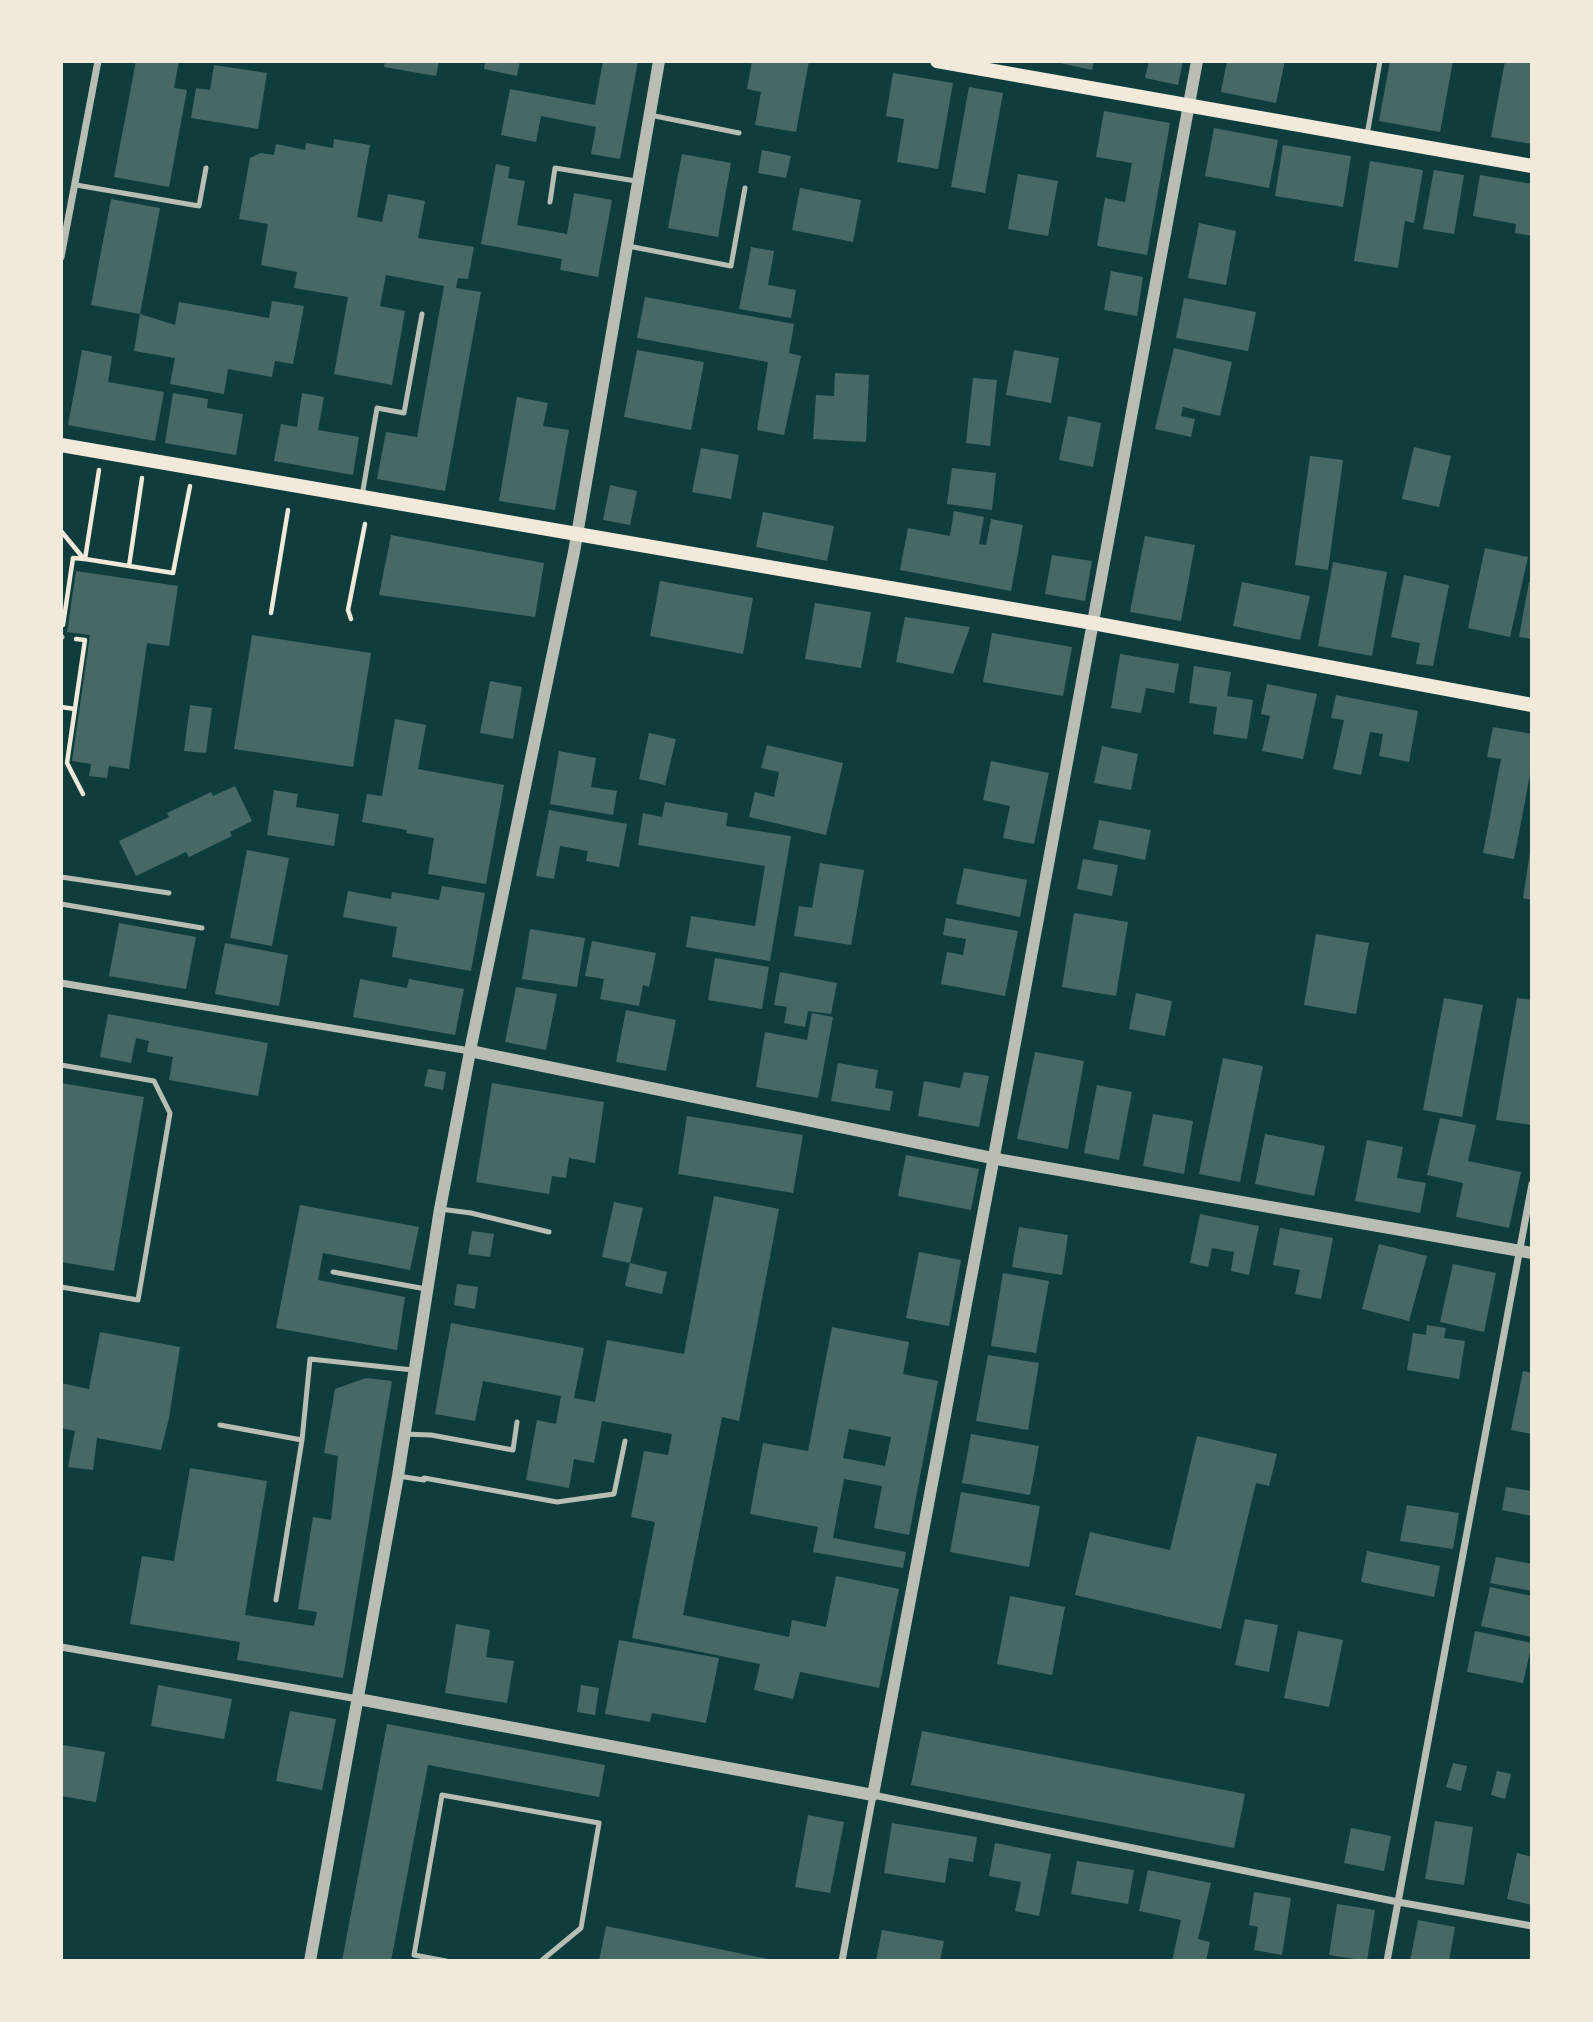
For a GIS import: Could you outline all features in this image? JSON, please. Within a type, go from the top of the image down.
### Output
[{"type":"main road","points":[[937,61],[1532,166]]},
{"type":"main road","points":[[61,445],[1093,623],[1532,705]]},
{"type":"street","points":[[61,257],[98,61]]},
{"type":"street","points":[[310,1961],[398,1476],[440,1209],[577,534],[659,61]]},
{"type":"street","points":[[842,1961],[1197,61]]},
{"type":"street","points":[[61,983],[470,1051],[994,1158],[1525,1252]]},
{"type":"street","points":[[1387,1961],[1525,1252],[1532,1184]]},
{"type":"street","points":[[61,1647],[873,1795],[1398,1902],[1532,1926]]},
{"type":"lane","points":[[1367,138],[1380,61]]},
{"type":"lane","points":[[650,115],[740,133]]},
{"type":"lane","points":[[76,184],[199,206],[206,168]]},
{"type":"lane","points":[[550,202],[555,169],[638,182]]},
{"type":"lane","points":[[628,246],[731,266],[745,188]]},
{"type":"lane","points":[[362,496],[377,408],[404,413],[422,314]]},
{"type":"lane","points":[[61,877],[169,893]]},
{"type":"lane","points":[[61,904],[202,928]]},
{"type":"lane","points":[[61,1065],[154,1081],[170,1113],[138,1300],[61,1287]]},
{"type":"lane","points":[[440,1209],[471,1213],[550,1232]]},
{"type":"lane","points":[[333,1272],[427,1289]]},
{"type":"lane","points":[[276,1600],[302,1440],[310,1359],[413,1370]]},
{"type":"lane","points":[[404,1434],[431,1435],[513,1450],[517,1422]]},
{"type":"lane","points":[[220,1425],[302,1440]]},
{"type":"lane","points":[[398,1476],[424,1478],[557,1502],[614,1494],[625,1441]]},
{"type":"lane","points":[[446,1961],[414,1955],[442,1795],[599,1823],[581,1928],[541,1961]]},
{"type":"path","points":[[85,559],[100,470]]},
{"type":"path","points":[[129,566],[142,478]]},
{"type":"path","points":[[83,794],[68,764],[85,640],[62,637],[74,558],[173,573],[190,485]]},
{"type":"path","points":[[271,613],[288,510]]},
{"type":"path","points":[[351,619],[348,610],[365,524]]},
{"type":"path","points":[[61,531],[85,559]]},
{"type":"path","points":[[61,707],[75,709]]},
{"type":"building","points":[[136,61],[179,61],[174,88],[187,90],[169,187],[114,177]]},
{"type":"building","points":[[385,61],[439,61],[436,76],[384,67]]},
{"type":"building","points":[[485,61],[520,61],[517,76],[484,69]]},
{"type":"building","points":[[603,61],[638,61],[620,159],[591,154],[596,127],[541,116],[536,142],[501,135],[510,89],[595,105]]},
{"type":"building","points":[[752,61],[809,61],[796,132],[755,125],[761,92],[747,89]]},
{"type":"building","points":[[1051,61],[1094,61],[1092,70]]},
{"type":"building","points":[[1149,61],[1183,61],[1178,85],[1145,78]]},
{"type":"building","points":[[1227,61],[1285,61],[1276,103],[1221,92]]},
{"type":"building","points":[[1390,61],[1453,61],[1440,132],[1379,121]]},
{"type":"building","points":[[1505,61],[1532,61],[1532,144],[1491,137]]},
{"type":"building","points":[[214,65],[267,73],[258,129],[191,118],[196,88],[210,90]]},
{"type":"building","points":[[893,73],[953,83],[938,169],[897,162],[904,119],[886,116]]},
{"type":"building","points":[[969,87],[1003,93],[985,193],[951,187]]},
{"type":"building","points":[[1104,111],[1170,123],[1147,255],[1097,246],[1105,198],[1125,202],[1132,163],[1096,157]]},
{"type":"building","points":[[1214,128],[1278,140],[1269,188],[1205,176]]},
{"type":"building","points":[[334,139],[370,145],[357,217],[382,222],[388,194],[425,201],[418,238],[474,247],[468,279],[458,278],[456,288],[481,292],[445,491],[377,479],[386,432],[417,437],[444,286],[386,275],[380,306],[405,311],[392,385],[334,374],[348,297],[294,288],[297,272],[261,265],[268,224],[239,219],[250,158],[261,153],[274,155],[276,144],[305,150],[306,143],[333,148]]},
{"type":"building","points":[[1283,145],[1351,156],[1343,207],[1275,196]]},
{"type":"building","points":[[762,150],[791,156],[786,178],[758,173]]},
{"type":"building","points":[[682,154],[731,163],[718,237],[668,228]]},
{"type":"building","points":[[1370,161],[1423,170],[1414,223],[1405,221],[1398,268],[1354,261]]},
{"type":"building","points":[[496,164],[510,167],[508,178],[525,181],[517,225],[567,234],[574,193],[612,200],[598,277],[560,270],[562,259],[481,244]]},
{"type":"building","points":[[1434,170],[1464,175],[1454,234],[1423,229]]},
{"type":"building","points":[[1018,174],[1058,181],[1048,236],[1008,229]]},
{"type":"building","points":[[1480,175],[1532,184],[1532,236],[1515,233],[1516,224],[1473,216]]},
{"type":"building","points":[[800,188],[861,200],[853,242],[792,230]]},
{"type":"building","points":[[111,199],[160,208],[140,314],[91,305]]},
{"type":"building","points":[[1199,223],[1236,231],[1226,285],[1188,278]]},
{"type":"building","points":[[751,247],[774,251],[768,285],[796,290],[791,318],[739,309]]},
{"type":"building","points":[[1111,271],[1143,277],[1137,316],[1104,310]]},
{"type":"building","points":[[645,297],[794,324],[789,353],[801,356],[784,435],[757,430],[768,362],[637,338]]},
{"type":"building","points":[[1184,298],[1256,312],[1248,351],[1176,338]]},
{"type":"building","points":[[272,301],[304,306],[293,364],[275,361],[272,377],[228,369],[224,394],[170,384],[175,358],[134,351],[140,314],[175,325],[179,302],[269,318]]},
{"type":"building","points":[[1174,348],[1232,362],[1220,416],[1183,407],[1181,416],[1195,419],[1191,437],[1155,429]]},
{"type":"building","points":[[82,350],[112,356],[108,382],[164,392],[155,441],[68,425]]},
{"type":"building","points":[[637,350],[704,362],[691,430],[624,417]]},
{"type":"building","points":[[1014,350],[1059,358],[1051,403],[1006,395]]},
{"type":"building","points":[[835,373],[869,375],[866,442],[813,439],[816,395],[834,396]]},
{"type":"building","points":[[973,378],[997,380],[990,446],[966,443]]},
{"type":"building","points":[[173,393],[208,399],[207,408],[243,414],[236,455],[165,443]]},
{"type":"building","points":[[302,393],[324,397],[318,430],[359,437],[353,475],[274,461],[281,424],[297,427]]},
{"type":"building","points":[[517,397],[548,403],[543,426],[569,430],[555,510],[499,501]]},
{"type":"building","points":[[1068,416],[1101,423],[1093,467],[1059,460]]},
{"type":"building","points":[[1414,447],[1451,456],[1439,507],[1402,499]]},
{"type":"building","points":[[701,448],[739,455],[731,499],[692,492]]},
{"type":"building","points":[[1310,456],[1343,460],[1328,570],[1295,565]]},
{"type":"building","points":[[952,468],[996,473],[992,510],[947,504]]},
{"type":"building","points":[[610,485],[637,491],[630,525],[603,520]]},
{"type":"building","points":[[954,511],[984,517],[979,544],[986,545],[991,519],[1023,525],[1011,591],[900,570],[908,528],[950,536]]},
{"type":"building","points":[[763,512],[834,526],[827,561],[756,547]]},
{"type":"building","points":[[391,535],[544,563],[535,617],[379,595]]},
{"type":"building","points":[[1145,536],[1195,545],[1181,621],[1130,612]]},
{"type":"building","points":[[1485,548],[1528,557],[1510,637],[1468,628]]},
{"type":"building","points":[[1052,555],[1092,561],[1085,601],[1045,594]]},
{"type":"building","points":[[1333,562],[1387,572],[1372,656],[1318,646]]},
{"type":"building","points":[[76,571],[178,586],[169,646],[147,643],[129,769],[109,766],[107,778],[89,776],[91,764],[72,761],[90,635],[67,632]]},
{"type":"building","points":[[1404,575],[1449,585],[1433,666],[1416,664],[1420,643],[1391,637]]},
{"type":"building","points":[[660,581],[753,598],[743,654],[650,636]]},
{"type":"building","points":[[1242,582],[1310,596],[1300,640],[1233,626]]},
{"type":"building","points":[[1529,582],[1532,582],[1532,639],[1519,637]]},
{"type":"building","points":[[815,603],[871,612],[861,668],[805,659]]},
{"type":"building","points":[[905,617],[970,627],[953,674],[896,662]]},
{"type":"building","points":[[992,633],[1072,647],[1063,696],[983,682]]},
{"type":"building","points":[[252,635],[371,653],[353,767],[234,749]]},
{"type":"building","points":[[1120,654],[1179,664],[1174,693],[1146,688],[1141,713],[1111,708]]},
{"type":"building","points":[[1194,666],[1231,672],[1227,696],[1253,700],[1247,739],[1213,734],[1217,707],[1189,703]]},
{"type":"building","points":[[490,681],[522,687],[513,739],[480,733]]},
{"type":"building","points":[[1267,684],[1317,694],[1303,759],[1262,751],[1270,716],[1261,714]]},
{"type":"building","points":[[1336,695],[1418,711],[1409,762],[1379,756],[1383,734],[1370,732],[1361,775],[1333,769],[1344,720],[1331,718]]},
{"type":"building","points":[[190,705],[212,708],[206,753],[184,751]]},
{"type":"building","points":[[395,719],[426,725],[418,769],[504,785],[486,884],[428,874],[434,838],[362,822],[367,794],[382,796]]},
{"type":"building","points":[[1493,727],[1532,734],[1532,764],[1514,859],[1483,853],[1501,759],[1487,757]]},
{"type":"building","points":[[649,733],[676,739],[665,785],[639,779]]},
{"type":"building","points":[[767,745],[843,763],[826,835],[749,817],[755,792],[774,797],[779,772],[761,768]]},
{"type":"building","points":[[1102,746],[1138,754],[1131,790],[1094,783]]},
{"type":"building","points":[[559,751],[596,758],[591,787],[617,791],[613,815],[550,804]]},
{"type":"building","points":[[991,761],[1049,773],[1034,844],[1003,838],[1010,806],[983,800]]},
{"type":"building","points":[[235,786],[252,821],[230,832],[232,836],[189,857],[186,852],[136,876],[119,841],[169,817],[167,813],[211,792],[213,796]]},
{"type":"building","points":[[274,790],[298,794],[296,807],[339,814],[334,846],[267,835]]},
{"type":"building","points":[[665,802],[728,813],[726,826],[791,836],[770,961],[686,947],[691,916],[755,926],[765,866],[638,845],[643,813],[662,817]]},
{"type":"building","points":[[549,810],[627,824],[619,867],[586,861],[588,851],[560,846],[554,879],[536,876]]},
{"type":"building","points":[[1099,820],[1151,830],[1145,860],[1093,849]]},
{"type":"building","points":[[247,850],[289,858],[272,946],[230,938]]},
{"type":"building","points":[[1532,852],[1532,900],[1523,898]]},
{"type":"building","points":[[1083,859],[1118,865],[1112,896],[1077,889]]},
{"type":"building","points":[[820,863],[864,870],[851,945],[794,936],[799,906],[812,908]]},
{"type":"building","points":[[964,868],[1027,880],[1020,917],[956,904]]},
{"type":"building","points":[[442,886],[485,893],[471,971],[392,957],[397,927],[343,917],[348,891],[391,899],[392,892],[439,900]]},
{"type":"building","points":[[1074,913],[1128,922],[1116,996],[1062,987]]},
{"type":"building","points":[[946,918],[1018,931],[1005,996],[941,984],[947,952],[963,955],[966,939],[943,935]]},
{"type":"building","points":[[119,923],[196,937],[186,989],[109,976]]},
{"type":"building","points":[[530,929],[585,938],[577,987],[522,979]]},
{"type":"building","points":[[1316,934],[1369,943],[1356,1014],[1304,1005]]},
{"type":"building","points":[[592,941],[656,953],[649,987],[643,985],[639,1006],[600,999],[604,979],[585,976]]},
{"type":"building","points":[[225,943],[288,955],[279,1006],[215,994]]},
{"type":"building","points":[[715,958],[769,967],[762,1009],[708,1000]]},
{"type":"building","points":[[780,972],[837,983],[831,1014],[808,1011],[805,1027],[784,1023],[787,1007],[774,1005]]},
{"type":"building","points":[[360,979],[407,988],[409,979],[464,989],[455,1035],[353,1017]]},
{"type":"building","points":[[516,987],[557,994],[546,1050],[505,1042]]},
{"type":"building","points":[[1136,993],[1172,1001],[1165,1036],[1129,1029]]},
{"type":"building","points":[[1444,998],[1483,1005],[1462,1117],[1423,1110]]},
{"type":"building","points":[[1517,998],[1532,1000],[1532,1125],[1496,1120]]},
{"type":"building","points":[[626,1010],[676,1020],[666,1071],[616,1062]]},
{"type":"building","points":[[812,1013],[833,1017],[818,1098],[756,1087],[765,1032],[807,1040]]},
{"type":"building","points":[[108,1014],[268,1043],[258,1096],[169,1080],[173,1057],[147,1052],[149,1041],[136,1038],[131,1063],[100,1057]]},
{"type":"building","points":[[1035,1052],[1084,1061],[1068,1149],[1017,1139]]},
{"type":"building","points":[[1223,1058],[1263,1066],[1240,1182],[1199,1174]]},
{"type":"building","points":[[838,1063],[878,1070],[875,1088],[893,1091],[890,1111],[831,1101]]},
{"type":"building","points":[[428,1069],[446,1072],[443,1090],[424,1086]]},
{"type":"building","points":[[964,1072],[989,1076],[979,1127],[918,1116],[924,1081],[960,1088]]},
{"type":"building","points":[[61,1083],[144,1097],[114,1271],[61,1262]]},
{"type":"building","points":[[492,1083],[604,1102],[595,1163],[569,1158],[566,1178],[552,1176],[549,1194],[476,1182]]},
{"type":"building","points":[[1097,1085],[1132,1092],[1119,1160],[1084,1153]]},
{"type":"building","points":[[1153,1114],[1193,1121],[1184,1174],[1143,1166]]},
{"type":"building","points":[[687,1116],[803,1135],[793,1193],[678,1174]]},
{"type":"building","points":[[1440,1118],[1476,1125],[1468,1161],[1521,1172],[1509,1228],[1456,1217],[1463,1183],[1427,1175]]},
{"type":"building","points":[[1265,1134],[1325,1146],[1314,1196],[1255,1184]]},
{"type":"building","points":[[1367,1140],[1403,1147],[1397,1178],[1426,1183],[1420,1213],[1355,1201]]},
{"type":"building","points":[[906,1155],[979,1169],[971,1210],[898,1196]]},
{"type":"building","points":[[714,1196],[779,1209],[739,1421],[722,1417],[683,1615],[789,1637],[792,1620],[826,1627],[836,1576],[899,1589],[879,1688],[800,1672],[793,1699],[754,1690],[760,1664],[632,1638],[655,1522],[631,1517],[644,1451],[668,1455],[672,1434],[602,1421],[594,1463],[574,1459],[569,1488],[526,1480],[537,1420],[556,1424],[561,1396],[483,1381],[475,1421],[435,1414],[451,1323],[584,1348],[574,1398],[595,1402],[607,1340],[684,1354]]},
{"type":"building","points":[[614,1202],[643,1208],[630,1263],[602,1257]]},
{"type":"building","points":[[300,1205],[419,1227],[410,1270],[323,1253],[318,1280],[405,1297],[397,1350],[276,1328]]},
{"type":"building","points":[[1200,1214],[1259,1226],[1249,1275],[1231,1271],[1234,1252],[1212,1248],[1208,1267],[1190,1263]]},
{"type":"building","points":[[1019,1227],[1068,1235],[1062,1275],[1012,1267]]},
{"type":"building","points":[[1280,1228],[1333,1238],[1321,1299],[1295,1294],[1300,1270],[1273,1265]]},
{"type":"building","points":[[472,1231],[494,1234],[490,1257],[468,1254]]},
{"type":"building","points":[[1379,1244],[1427,1256],[1409,1321],[1362,1309]]},
{"type":"building","points":[[919,1252],[961,1260],[949,1326],[906,1318]]},
{"type":"building","points":[[630,1263],[667,1272],[662,1294],[625,1286]]},
{"type":"building","points":[[1453,1264],[1496,1273],[1484,1332],[1440,1322]]},
{"type":"building","points":[[1003,1273],[1049,1281],[1036,1353],[991,1346]]},
{"type":"building","points":[[457,1284],[478,1287],[475,1309],[454,1305]]},
{"type":"building","points":[[1427,1325],[1446,1328],[1444,1338],[1465,1341],[1459,1379],[1407,1370],[1413,1333],[1426,1335]]},
{"type":"building","points":[[832,1327],[909,1342],[903,1374],[938,1381],[909,1535],[874,1528],[882,1486],[844,1479],[833,1538],[906,1552],[903,1568],[813,1552],[818,1527],[750,1514],[763,1443],[808,1451]],"holes":[[[849,1429],[891,1437],[885,1466],[843,1458]]]},
{"type":"building","points":[[100,1332],[180,1347],[169,1418],[161,1450],[97,1438],[93,1470],[68,1467],[75,1431],[61,1428],[61,1383],[89,1389]]},
{"type":"building","points":[[988,1355],[1039,1363],[1028,1430],[976,1421]]},
{"type":"building","points":[[1523,1371],[1532,1373],[1532,1434],[1511,1430]]},
{"type":"building","points":[[366,1378],[392,1381],[343,1678],[237,1660],[240,1642],[130,1624],[142,1556],[174,1561],[190,1468],[267,1481],[245,1615],[314,1626],[317,1612],[298,1609],[313,1517],[331,1520],[338,1456],[324,1453],[335,1389]]},
{"type":"building","points":[[971,1434],[1039,1446],[1030,1495],[962,1483]]},
{"type":"building","points":[[1197,1436],[1277,1454],[1269,1486],[1256,1483],[1221,1629],[1075,1595],[1090,1532],[1170,1550]]},
{"type":"building","points":[[1506,1487],[1532,1491],[1532,1516],[1502,1510]]},
{"type":"building","points":[[961,1492],[1040,1506],[1029,1567],[950,1552]]},
{"type":"building","points":[[1407,1505],[1459,1513],[1453,1549],[1400,1541]]},
{"type":"building","points":[[1367,1551],[1440,1566],[1434,1597],[1361,1582]]},
{"type":"building","points":[[1496,1557],[1532,1564],[1532,1591],[1490,1583]]},
{"type":"building","points":[[1490,1587],[1532,1596],[1532,1637],[1481,1626]]},
{"type":"building","points":[[1010,1596],[1065,1607],[1052,1675],[997,1664]]},
{"type":"building","points":[[1245,1619],[1278,1625],[1269,1672],[1235,1665]]},
{"type":"building","points":[[456,1624],[490,1630],[486,1657],[514,1661],[507,1703],[445,1693]]},
{"type":"building","points":[[1298,1631],[1343,1640],[1329,1707],[1284,1698]]},
{"type":"building","points":[[1475,1631],[1532,1643],[1523,1683],[1467,1672]]},
{"type":"building","points":[[619,1640],[719,1658],[706,1723],[652,1713],[650,1722],[605,1714]]},
{"type":"building","points":[[158,1685],[232,1699],[224,1739],[151,1726]]},
{"type":"building","points":[[581,1685],[599,1688],[595,1715],[577,1712]]},
{"type":"building","points":[[290,1711],[336,1719],[322,1790],[276,1781]]},
{"type":"building","points":[[387,1724],[605,1765],[599,1797],[428,1765],[391,1961],[342,1961]]},
{"type":"building","points":[[922,1731],[1245,1794],[1234,1848],[911,1785]]},
{"type":"building","points":[[63,1745],[105,1752],[96,1802],[61,1796]]},
{"type":"building","points":[[1453,1763],[1467,1766],[1461,1791],[1446,1787]]},
{"type":"building","points":[[1497,1771],[1511,1774],[1505,1799],[1491,1795]]},
{"type":"building","points":[[808,1815],[844,1822],[830,1893],[795,1887]]},
{"type":"building","points":[[1435,1821],[1473,1827],[1464,1885],[1425,1879]]},
{"type":"building","points":[[892,1823],[977,1837],[973,1862],[949,1858],[945,1883],[884,1873]]},
{"type":"building","points":[[1351,1828],[1391,1836],[1384,1871],[1344,1863]]},
{"type":"building","points":[[995,1843],[1051,1854],[1039,1916],[1015,1911],[1021,1882],[989,1876]]},
{"type":"building","points":[[1517,1853],[1532,1857],[1532,1905],[1507,1899]]},
{"type":"building","points":[[1077,1861],[1134,1870],[1128,1904],[1071,1894]]},
{"type":"building","points":[[1148,1870],[1211,1883],[1198,1939],[1210,1942],[1206,1961],[1172,1961],[1181,1920],[1139,1911]]},
{"type":"building","points":[[1254,1892],[1291,1898],[1282,1955],[1254,1950],[1258,1927],[1249,1925]]},
{"type":"building","points":[[1337,1904],[1375,1910],[1367,1961],[1329,1955]]},
{"type":"building","points":[[1418,1920],[1455,1927],[1449,1961],[1410,1961]]},
{"type":"building","points":[[606,1926],[773,1960],[773,1961],[599,1961]]},
{"type":"building","points":[[882,1930],[944,1941],[940,1961],[876,1961]]}]
